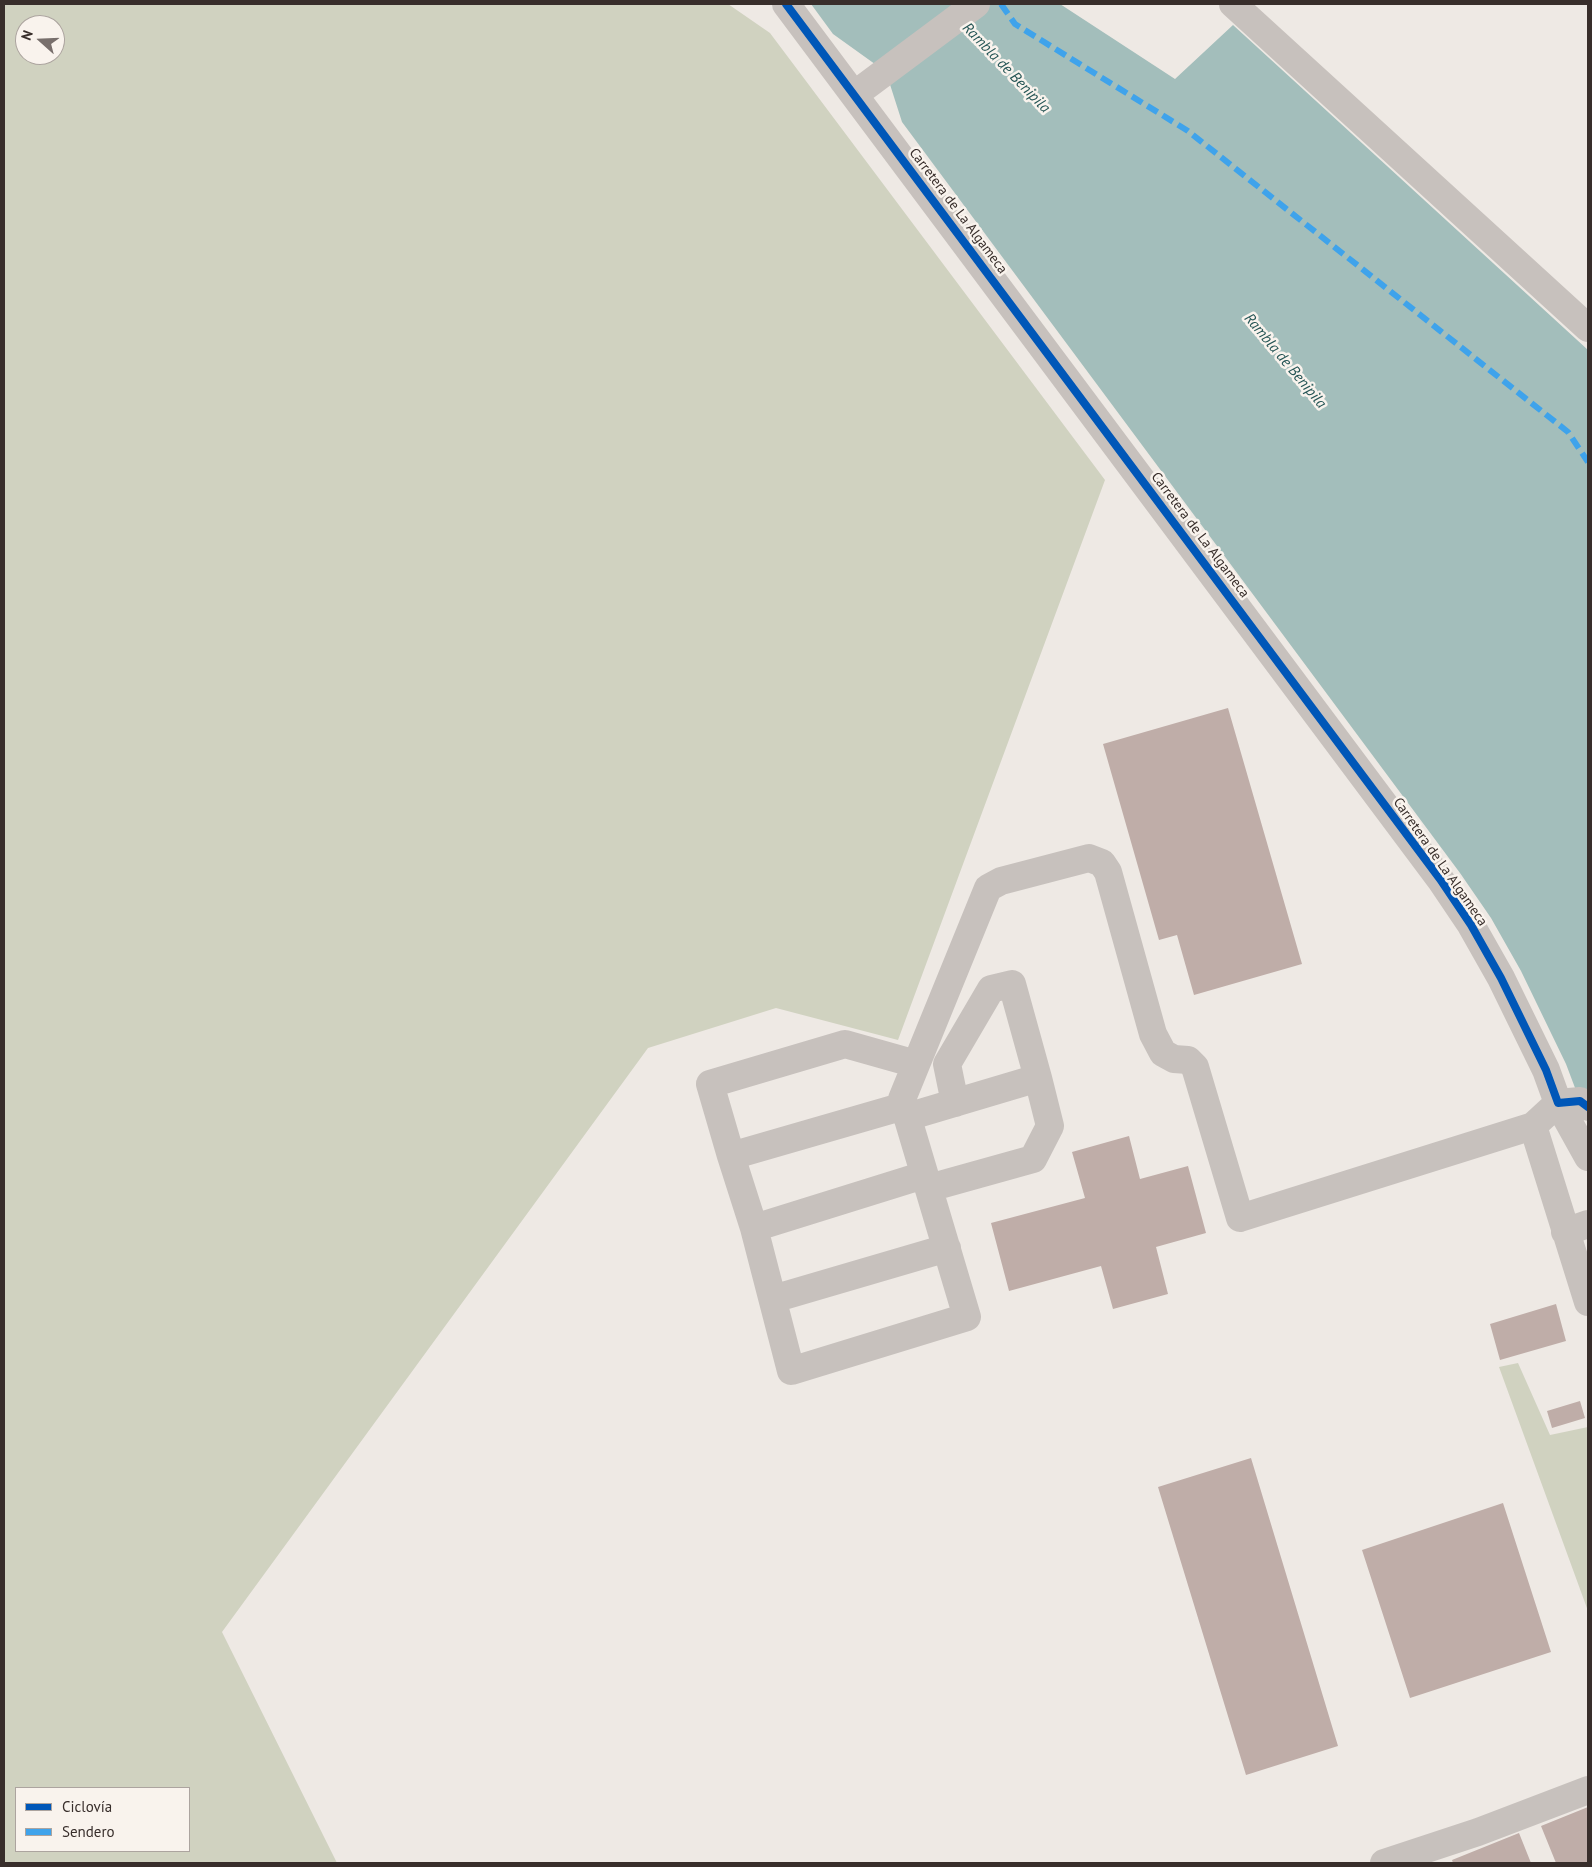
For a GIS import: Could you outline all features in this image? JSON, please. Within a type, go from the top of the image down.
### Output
[{"type":"street","name":"Carretera de La Algameca","points":[[786,4],[1440,879],[1471,925],[1501,978],[1546,1070],[1558,1104],[1588,1157]]},
{"type":"street","points":[[854,95],[976,4]]},
{"type":"street","points":[[1233,4],[1588,328]]},
{"type":"street","points":[[916,1064],[845,1044],[710,1084],[754,1228],[791,1371],[967,1317],[902,1099],[988,888],[1001,881],[1089,858],[1102,863],[1108,872],[1153,1034],[1163,1053],[1174,1059],[1188,1060],[1195,1067],[1240,1218],[1533,1126],[1558,1104],[1580,1100],[1588,1107]]},
{"type":"street","points":[[754,1228],[926,1181],[1033,1159],[1050,1126],[1012,984],[991,989],[947,1064],[955,1103]]},
{"type":"street","points":[[731,1156],[905,1111],[955,1103],[1038,1078]]},
{"type":"street","points":[[1533,1126],[1577,1228],[1578,1274],[1588,1302]]},
{"type":"street","points":[[773,1299],[947,1248]]},
{"type":"street","points":[[1384,1863],[1478,1832],[1588,1790]]},
{"type":"green space","points":[[4,4],[728,4],[770,33],[1105,480],[898,1040],[776,1008],[648,1048],[222,1632],[337,1863],[4,1863]]},
{"type":"green space","points":[[1518,1363],[1550,1435],[1588,1427],[1588,1611],[1499,1367]]},
{"type":"water","name":"Rambla de Benipila","points":[[811,4],[1060,4],[1175,79],[1233,25],[1588,350],[1588,1107],[1580,1101],[1566,1064],[1521,971],[1491,918],[1460,873],[902,122],[886,72],[833,34]]},
{"type":"building","points":[[1228,708],[1302,964],[1194,995],[1177,935],[1159,940],[1103,744]]},
{"type":"building","points":[[1129,1136],[1140,1179],[1188,1166],[1206,1233],[1156,1247],[1168,1294],[1113,1309],[1101,1266],[1009,1291],[991,1223],[1085,1198],[1072,1152]]},
{"type":"building","points":[[1556,1304],[1566,1341],[1500,1360],[1490,1324]]},
{"type":"building","points":[[1580,1401],[1585,1418],[1552,1428],[1547,1411]]},
{"type":"building","points":[[1251,1458],[1338,1746],[1246,1775],[1158,1487]]},
{"type":"building","points":[[1503,1503],[1551,1652],[1410,1698],[1362,1550]]},
{"type":"building","points":[[1588,1807],[1588,1863],[1556,1863],[1541,1826]]},
{"type":"building","points":[[1519,1833],[1531,1863],[1453,1863],[1452,1860]]},
{"type":"marked path","points":[[1001,4],[1015,24],[1188,131],[1568,432],[1588,462]]},
{"type":"cycle path","points":[[786,4],[1440,879],[1471,925],[1501,978],[1546,1070],[1558,1103],[1580,1101],[1588,1107]]}]
